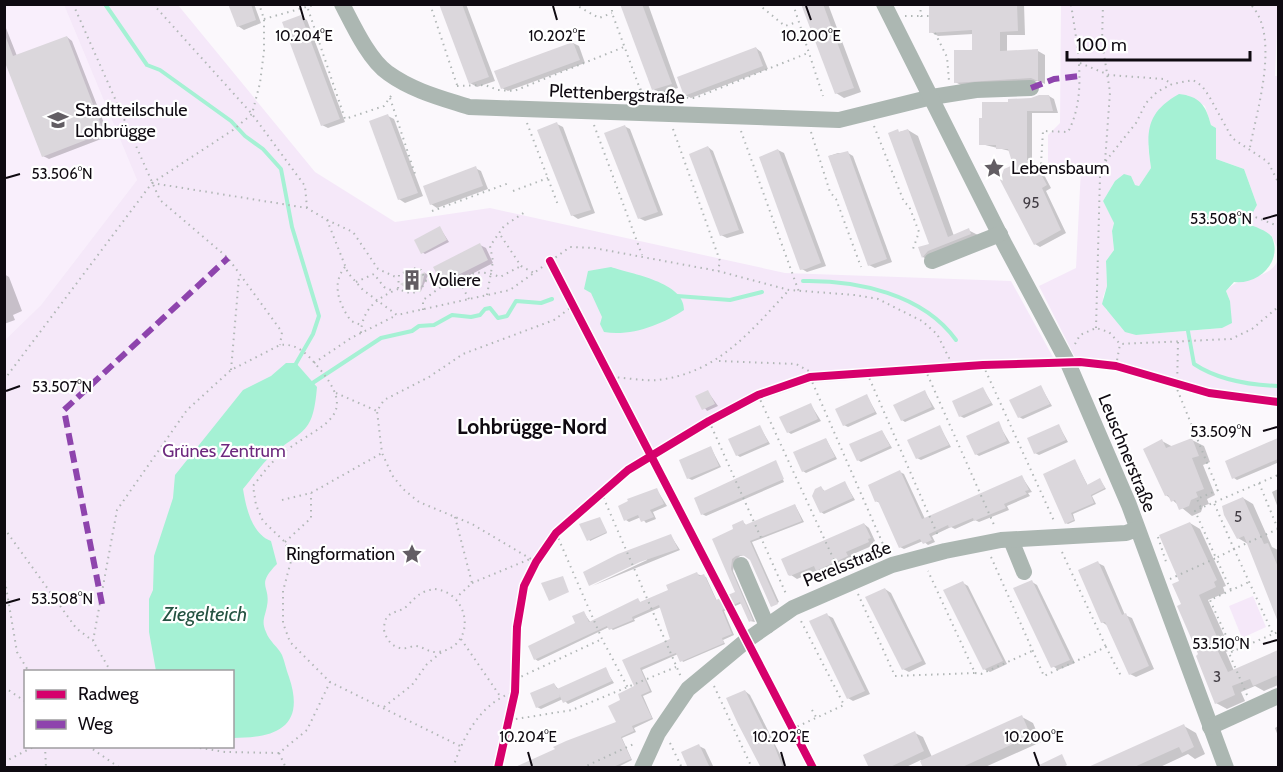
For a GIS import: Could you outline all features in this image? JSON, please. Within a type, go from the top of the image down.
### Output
[{"type":"street","name":"Plettenbergstraße","points":[[342,4],[362,40],[386,72],[419,92],[469,107],[737,119],[839,120],[932,97],[950,96],[976,90],[1031,88]]},
{"type":"street","name":"Leuschnerstraße","points":[[884,4],[1068,363],[1116,473],[1226,768]]},
{"type":"street","points":[[932,261],[1000,234]]},
{"type":"street","name":"Perelsstraße","points":[[642,768],[661,730],[688,689],[747,640],[793,608],[848,582],[892,565],[945,551],[999,541],[1126,533],[1137,529]]},
{"type":"street","points":[[999,541],[1024,572]]},
{"type":"street","points":[[741,565],[768,626]]},
{"type":"street","points":[[1210,727],[1278,696]]},
{"type":"path","points":[[73,4],[160,200],[228,258],[239,277],[282,332],[280,345]]},
{"type":"path","points":[[153,4],[252,114],[305,186],[307,208]]},
{"type":"path","points":[[4,380],[152,183],[233,130],[252,114],[260,83],[264,19],[259,4]]},
{"type":"path","points":[[264,19],[308,9],[317,4]]},
{"type":"path","points":[[430,4],[457,86],[455,103]]},
{"type":"path","points":[[574,4],[599,18],[612,13]]},
{"type":"path","points":[[612,4],[612,13],[640,89],[636,115]]},
{"type":"path","points":[[758,4],[785,26],[797,22]]},
{"type":"path","points":[[793,4],[823,96]]},
{"type":"path","points":[[920,4],[921,16]]},
{"type":"path","points":[[1041,164],[1043,131],[1068,132],[1076,116],[1080,63],[1071,4]]},
{"type":"path","points":[[1096,328],[1098,190],[1106,162],[1109,75],[1101,42],[1103,4]]},
{"type":"path","points":[[1250,4],[1262,23],[1265,61],[1250,147]]},
{"type":"path","points":[[308,9],[345,119],[384,106],[402,81]]},
{"type":"path","points":[[907,16],[929,16]]},
{"type":"path","points":[[935,33],[947,57],[950,96]]},
{"type":"path","points":[[457,86],[485,85],[514,91],[624,47]]},
{"type":"path","points":[[640,89],[646,93],[668,92],[683,99],[695,98],[808,53]]},
{"type":"path","points":[[1080,63],[1109,75],[1164,79],[1172,84]]},
{"type":"path","points":[[1106,162],[1136,123],[1146,103],[1157,92],[1172,84],[1192,80],[1202,86],[1225,130],[1232,138],[1250,147],[1268,162],[1278,182]]},
{"type":"path","points":[[390,98],[416,177]]},
{"type":"path","points":[[522,110],[558,206]]},
{"type":"path","points":[[591,112],[597,137],[642,255]]},
{"type":"path","points":[[870,114],[904,202],[909,206],[919,232],[914,249]]},
{"type":"path","points":[[668,116],[720,261],[718,271]]},
{"type":"path","points":[[737,119],[799,292]]},
{"type":"path","points":[[808,121],[830,192],[836,199],[861,267]]},
{"type":"path","points":[[513,190],[548,178]]},
{"type":"path","points":[[152,183],[276,204],[294,204],[307,208],[353,232],[378,269],[398,278]]},
{"type":"path","points":[[432,211],[509,183]]},
{"type":"path","points":[[487,295],[493,261],[490,246],[501,235],[504,226],[525,212]]},
{"type":"path","points":[[1250,215],[1278,226]]},
{"type":"path","points":[[327,220],[345,267],[356,282],[397,315]]},
{"type":"path","points":[[501,235],[521,266],[534,273]]},
{"type":"path","points":[[314,363],[360,333],[397,315],[510,290],[570,247],[642,255],[718,271],[789,290],[855,295],[896,307],[922,321],[937,334],[949,358],[950,367]]},
{"type":"path","points":[[550,261],[813,768]]},
{"type":"path","points":[[423,310],[423,300],[436,294],[441,287],[459,281],[465,275],[480,272],[500,277],[507,276],[521,266]]},
{"type":"path","points":[[345,267],[336,284],[338,297],[351,321],[361,325]]},
{"type":"path","points":[[398,278],[413,267],[421,270],[426,281],[441,287]]},
{"type":"path","points":[[356,282],[374,274],[378,269]]},
{"type":"path","points":[[374,274],[384,287],[393,291]]},
{"type":"path","points":[[231,369],[239,277]]},
{"type":"path","points":[[398,278],[398,289]]},
{"type":"path","points":[[360,333],[368,308],[398,289],[408,293],[419,292],[426,281]]},
{"type":"path","points":[[459,281],[469,299]]},
{"type":"path","points":[[717,361],[751,331],[789,290]]},
{"type":"path","points":[[536,562],[472,524],[419,502],[403,489],[392,475],[382,453],[377,411],[384,400],[429,377],[463,354],[554,320],[574,305]]},
{"type":"path","points":[[1074,346],[1080,335],[1096,328],[1109,332],[1120,344],[1200,341],[1242,335],[1278,308]]},
{"type":"path","points":[[1178,342],[1177,389],[1218,490],[1197,499],[1201,508]]},
{"type":"path","points":[[1116,366],[1120,344]]},
{"type":"path","points":[[93,641],[117,510],[187,410],[231,369],[280,345],[298,348],[308,355],[336,392],[377,411]]},
{"type":"path","points":[[612,377],[658,380],[717,361],[796,364],[820,377]]},
{"type":"path","points":[[983,364],[1106,647],[1121,676]]},
{"type":"path","points":[[925,369],[999,541],[1032,651],[1044,676],[1106,647]]},
{"type":"path","points":[[867,373],[945,551]]},
{"type":"path","points":[[810,377],[892,565]]},
{"type":"path","points":[[336,392],[336,410],[332,420],[271,461],[253,486],[256,505],[263,521],[285,542],[291,561],[283,591],[283,623],[290,642],[330,682],[460,746]]},
{"type":"path","points":[[758,395],[895,676],[981,674],[1032,651]]},
{"type":"path","points":[[709,421],[793,608],[844,705],[792,729]]},
{"type":"path","points":[[282,500],[311,494],[382,453]]},
{"type":"path","points":[[1231,590],[1195,511],[1278,475]]},
{"type":"path","points":[[1170,579],[1278,529],[1259,483]]},
{"type":"path","points":[[601,492],[676,667],[688,689]]},
{"type":"path","points":[[285,542],[311,518],[311,494]]},
{"type":"path","points":[[1214,502],[1273,634]]},
{"type":"path","points":[[455,518],[472,583]]},
{"type":"path","points":[[4,528],[76,628],[93,641],[110,670]]},
{"type":"path","points":[[556,533],[602,639],[628,688]]},
{"type":"path","points":[[1158,537],[1168,567]]},
{"type":"path","points":[[922,557],[975,673]]},
{"type":"path","points":[[456,598],[472,583],[530,559]]},
{"type":"path","points":[[4,575],[17,652],[28,670]]},
{"type":"path","points":[[1233,651],[1210,600],[1249,582]]},
{"type":"path","points":[[384,707],[412,685],[427,664],[461,638],[465,626],[465,615],[456,598],[442,590],[424,591],[412,599],[406,608],[391,613],[384,626],[387,640],[397,647],[406,648],[415,645],[431,652],[444,650]]},
{"type":"path","points":[[1252,708],[1228,653],[1278,632]]},
{"type":"path","points":[[461,638],[500,696]]},
{"type":"path","points":[[516,679],[602,639]]},
{"type":"path","points":[[510,720],[572,710],[676,667]]},
{"type":"path","points":[[708,673],[752,768]]},
{"type":"path","points":[[196,748],[225,752],[279,753],[307,730],[330,682]]},
{"type":"path","points":[[4,687],[24,701]]},
{"type":"path","points":[[453,768],[460,746],[483,712],[500,696],[515,692]]},
{"type":"path","points":[[812,710],[816,717]]},
{"type":"path","points":[[582,768],[661,730],[682,768]]},
{"type":"path","points":[[4,762],[33,748]]},
{"type":"path","points":[[45,748],[46,768]]},
{"type":"path","points":[[90,748],[120,768]]},
{"type":"path","points":[[279,753],[286,768]]},
{"type":"shaded area","name":"Stadtteilschule Lohbrügge","points":[[5,5],[64,5],[137,180],[41,305],[5,340]]},
{"type":"green space","name":"Grünes Zentrum","points":[[64,5],[178,5],[315,172],[395,222],[490,208],[785,273],[1011,281],[1059,368],[990,369],[811,383],[759,401],[710,426],[631,474],[560,536],[540,565],[529,587],[521,628],[521,681],[503,767],[5,768],[5,340],[41,305],[137,180]]},
{"type":"green space","points":[[1061,5],[1278,5],[1275,76],[1278,76],[1278,249],[1271,235],[1246,223],[1257,205],[1244,169],[1216,159],[1216,128],[1211,125],[1205,106],[1187,95],[1148,146],[1151,168],[1139,186],[1115,181],[1103,201],[1114,222],[1112,231],[1114,250],[1106,261],[1107,286],[1103,297],[1106,310],[1112,314],[1121,327],[1136,335],[1222,328],[1230,301],[1226,291],[1232,285],[1268,272],[1278,260],[1278,407],[1207,397],[1115,371],[1080,367],[1039,286],[1076,268],[1081,168],[1048,166],[1048,135],[1060,123]]},
{"type":"green space","points":[[1253,596],[1266,627],[1242,638],[1229,606]]},
{"type":"water","points":[[1179,94],[1197,99],[1207,112],[1211,125],[1216,128],[1216,159],[1244,169],[1257,205],[1247,223],[1272,237],[1274,255],[1266,270],[1259,276],[1243,282],[1234,282],[1226,291],[1230,301],[1232,323],[1222,328],[1136,335],[1125,332],[1102,304],[1107,286],[1106,261],[1114,250],[1112,231],[1114,223],[1103,201],[1115,181],[1124,174],[1131,176],[1135,185],[1139,186],[1151,168],[1148,144],[1150,125],[1160,109]]},
{"type":"water","points":[[611,267],[667,286],[682,300],[684,310],[666,320],[636,331],[604,332],[600,324],[602,317],[591,293],[584,289],[588,271]]},
{"type":"water","name":"Ziegelteich","points":[[286,363],[296,363],[317,387],[313,413],[306,428],[270,457],[243,489],[251,520],[259,533],[271,541],[277,564],[265,581],[268,599],[264,625],[267,635],[283,658],[293,694],[293,708],[290,718],[274,732],[262,736],[234,738],[234,670],[156,670],[149,632],[149,599],[153,590],[154,556],[173,498],[175,475],[243,390],[271,376]]},
{"type":"building","points":[[228,4],[251,4],[256,20],[237,27]]},
{"type":"building","points":[[439,4],[462,4],[489,77],[469,84]]},
{"type":"building","points":[[620,4],[642,4],[672,84],[652,90]]},
{"type":"building","points":[[801,4],[823,4],[854,88],[835,94]]},
{"type":"building","points":[[929,4],[1017,4],[1018,31],[1000,32],[1000,51],[1038,49],[1038,81],[1031,78],[954,83],[954,50],[972,50],[972,30],[929,33]]},
{"type":"building","points":[[301,15],[340,119],[321,126],[282,22]]},
{"type":"building","points":[[5,35],[13,56],[67,36],[104,133],[42,157],[4,60]]},
{"type":"building","points":[[573,42],[580,60],[501,89],[494,71]]},
{"type":"building","points":[[756,47],[763,66],[684,96],[677,77]]},
{"type":"building","points":[[1049,95],[1053,111],[1027,111],[1027,160],[1032,160],[1036,165],[1047,185],[1042,188],[1061,230],[1034,245],[1000,180],[1004,169],[1013,165],[1008,149],[996,149],[996,145],[979,145],[979,118],[982,118],[982,102],[1008,102],[1008,99],[1031,98]]},
{"type":"building","points":[[388,114],[418,193],[398,200],[369,121]]},
{"type":"building","points":[[557,122],[591,210],[571,216],[537,130]]},
{"type":"building","points":[[625,125],[658,212],[638,219],[604,133]]},
{"type":"building","points":[[898,129],[899,132],[908,129],[948,237],[969,228],[971,234],[928,251],[922,258],[918,247],[929,244],[888,133]]},
{"type":"building","points":[[708,146],[739,230],[720,236],[689,154]]},
{"type":"building","points":[[778,149],[821,263],[806,269],[800,270],[759,157]]},
{"type":"building","points":[[848,151],[887,259],[868,266],[828,156]]},
{"type":"building","points":[[476,166],[483,186],[430,205],[423,186]]},
{"type":"building","points":[[440,226],[447,240],[421,254],[414,240]]},
{"type":"building","points":[[480,243],[488,260],[442,283],[433,267]]},
{"type":"building","name":"Voliere","points":[[425,272],[422,285],[417,290],[410,291],[400,284]]},
{"type":"building","points":[[1041,385],[1050,404],[1018,418],[1009,400]]},
{"type":"building","points":[[983,387],[991,403],[959,417],[952,401]]},
{"type":"building","points":[[708,390],[715,404],[702,410],[695,396]]},
{"type":"building","points":[[925,390],[932,407],[901,421],[893,405]]},
{"type":"building","points":[[867,394],[875,412],[843,426],[835,409]]},
{"type":"building","points":[[811,403],[818,419],[787,433],[779,417]]},
{"type":"building","points":[[999,421],[1007,441],[975,455],[966,436]]},
{"type":"building","points":[[1059,424],[1066,440],[1034,454],[1027,438]]},
{"type":"building","points":[[760,425],[768,442],[736,456],[728,439]]},
{"type":"building","points":[[940,425],[949,445],[916,459],[907,440]]},
{"type":"building","points":[[882,430],[890,446],[857,461],[849,444]]},
{"type":"building","points":[[826,438],[835,457],[802,472],[793,452]]},
{"type":"building","points":[[1192,438],[1199,456],[1192,458],[1204,489],[1196,492],[1198,497],[1191,500],[1189,506],[1179,510],[1175,500],[1171,502],[1168,495],[1165,496],[1143,449],[1162,439],[1166,448]]},
{"type":"building","points":[[1278,438],[1278,459],[1232,479],[1225,461]]},
{"type":"building","points":[[711,446],[719,466],[687,479],[679,460]]},
{"type":"building","points":[[1075,459],[1087,485],[1100,478],[1105,488],[1091,495],[1094,503],[1071,513],[1074,520],[1065,524],[1043,474]]},
{"type":"building","points":[[776,460],[784,479],[701,515],[694,498]]},
{"type":"building","points":[[900,470],[922,519],[1022,475],[1029,490],[1025,491],[1027,494],[1004,504],[1006,508],[974,521],[973,518],[949,528],[948,525],[929,534],[932,540],[923,544],[920,539],[899,548],[878,501],[875,502],[868,485]]},
{"type":"building","points":[[845,481],[853,498],[820,513],[812,496],[815,489],[821,486],[824,491]]},
{"type":"building","points":[[657,488],[664,504],[650,510],[654,517],[641,522],[638,515],[624,521],[618,506],[628,501],[627,499]]},
{"type":"building","points":[[1243,497],[1264,544],[1268,543],[1278,567],[1278,622],[1244,536],[1237,539],[1224,515],[1222,506]]},
{"type":"building","points":[[795,504],[802,521],[750,541],[778,604],[771,607],[750,560],[743,555],[736,556],[732,559],[731,569],[753,620],[749,622],[740,602],[722,610],[732,634],[722,638],[724,643],[680,662],[676,653],[640,668],[650,691],[641,695],[652,718],[632,726],[634,731],[621,737],[631,759],[611,768],[513,768],[555,749],[553,747],[566,741],[616,722],[608,706],[620,700],[618,694],[634,686],[622,660],[670,639],[659,605],[632,617],[633,620],[609,630],[607,626],[534,660],[528,646],[575,623],[572,616],[584,611],[589,622],[638,598],[640,602],[668,590],[666,585],[697,572],[699,576],[704,574],[716,600],[735,592],[712,539],[733,529],[732,525],[743,520],[745,525]]},
{"type":"building","points":[[600,517],[607,532],[587,541],[579,524]]},
{"type":"building","points":[[1190,522],[1217,580],[1214,582],[1216,587],[1199,595],[1217,637],[1215,638],[1218,646],[1216,647],[1228,672],[1278,650],[1278,675],[1253,686],[1250,679],[1232,686],[1235,695],[1215,704],[1196,656],[1198,654],[1177,606],[1181,604],[1172,584],[1179,581],[1159,535]]},
{"type":"building","points":[[864,523],[871,538],[868,539],[869,542],[846,552],[848,556],[816,571],[814,566],[788,575],[781,559]]},
{"type":"building","points":[[671,534],[678,549],[640,562],[589,586],[583,572],[618,554]]},
{"type":"building","points":[[1098,561],[1122,615],[1126,613],[1149,666],[1129,675],[1105,622],[1101,623],[1078,570]]},
{"type":"building","points":[[563,576],[569,592],[549,601],[541,583]]},
{"type":"building","points":[[1032,580],[1070,660],[1051,668],[1013,588]]},
{"type":"building","points":[[963,581],[1003,661],[983,670],[943,590]]},
{"type":"building","points":[[885,588],[922,661],[902,670],[865,597]]},
{"type":"building","points":[[827,613],[865,691],[847,699],[809,621]]},
{"type":"building","points":[[606,667],[612,681],[563,703],[559,694],[560,697],[536,708],[530,693],[554,683],[557,689]]},
{"type":"building","points":[[745,690],[770,741],[772,740],[783,768],[761,768],[738,724],[726,698]]},
{"type":"building","points":[[1022,715],[1031,736],[960,768],[923,768],[920,761]]},
{"type":"building","points":[[1184,724],[1194,747],[1182,753],[1179,747],[1132,768],[1086,768]]},
{"type":"building","points":[[915,731],[924,751],[888,768],[869,768],[863,755]]},
{"type":"building","points":[[699,744],[710,768],[688,768],[681,752]]},
{"type":"building","points":[[1062,754],[1067,765],[1061,768],[1033,768]]},
{"type":"waterway","points":[[105,4],[147,65],[160,70],[231,121],[245,136],[263,149],[281,169],[292,227],[319,316],[313,334],[294,367]]},
{"type":"waterway","points":[[803,281],[845,283],[887,293],[926,311],[956,340]]},
{"type":"waterway","points":[[677,296],[730,300],[762,292]]},
{"type":"waterway","points":[[311,384],[381,338],[412,331],[419,326],[434,325],[452,315],[471,317],[480,315],[485,309],[490,308],[498,318],[507,316],[516,301],[541,303],[552,299]]},
{"type":"waterway","points":[[1188,331],[1194,364],[1234,381],[1278,386]]},
{"type":"marked path","points":[[1031,88],[1054,79],[1079,76]]},
{"type":"marked path","points":[[102,604],[64,410],[228,258]]},
{"type":"cycle path","points":[[550,261],[813,768]]},
{"type":"cycle path","points":[[498,768],[515,692],[517,627],[524,586],[536,562],[556,533],[628,470],[709,421],[758,395],[810,377],[983,365],[1080,362],[1116,366],[1209,393],[1278,402]]},
{"type":"place","name":"Stadtteilschule Lohbrügge","points":[[58,120]]},
{"type":"place","name":"Lebensbaum","points":[[994,168]]},
{"type":"place","name":"Voliere","points":[[412,280]]},
{"type":"place","name":"Ringformation","points":[[412,554]]},
{"type":"district","name":"Lohbrügge-Nord","points":[[532,426]]}]
